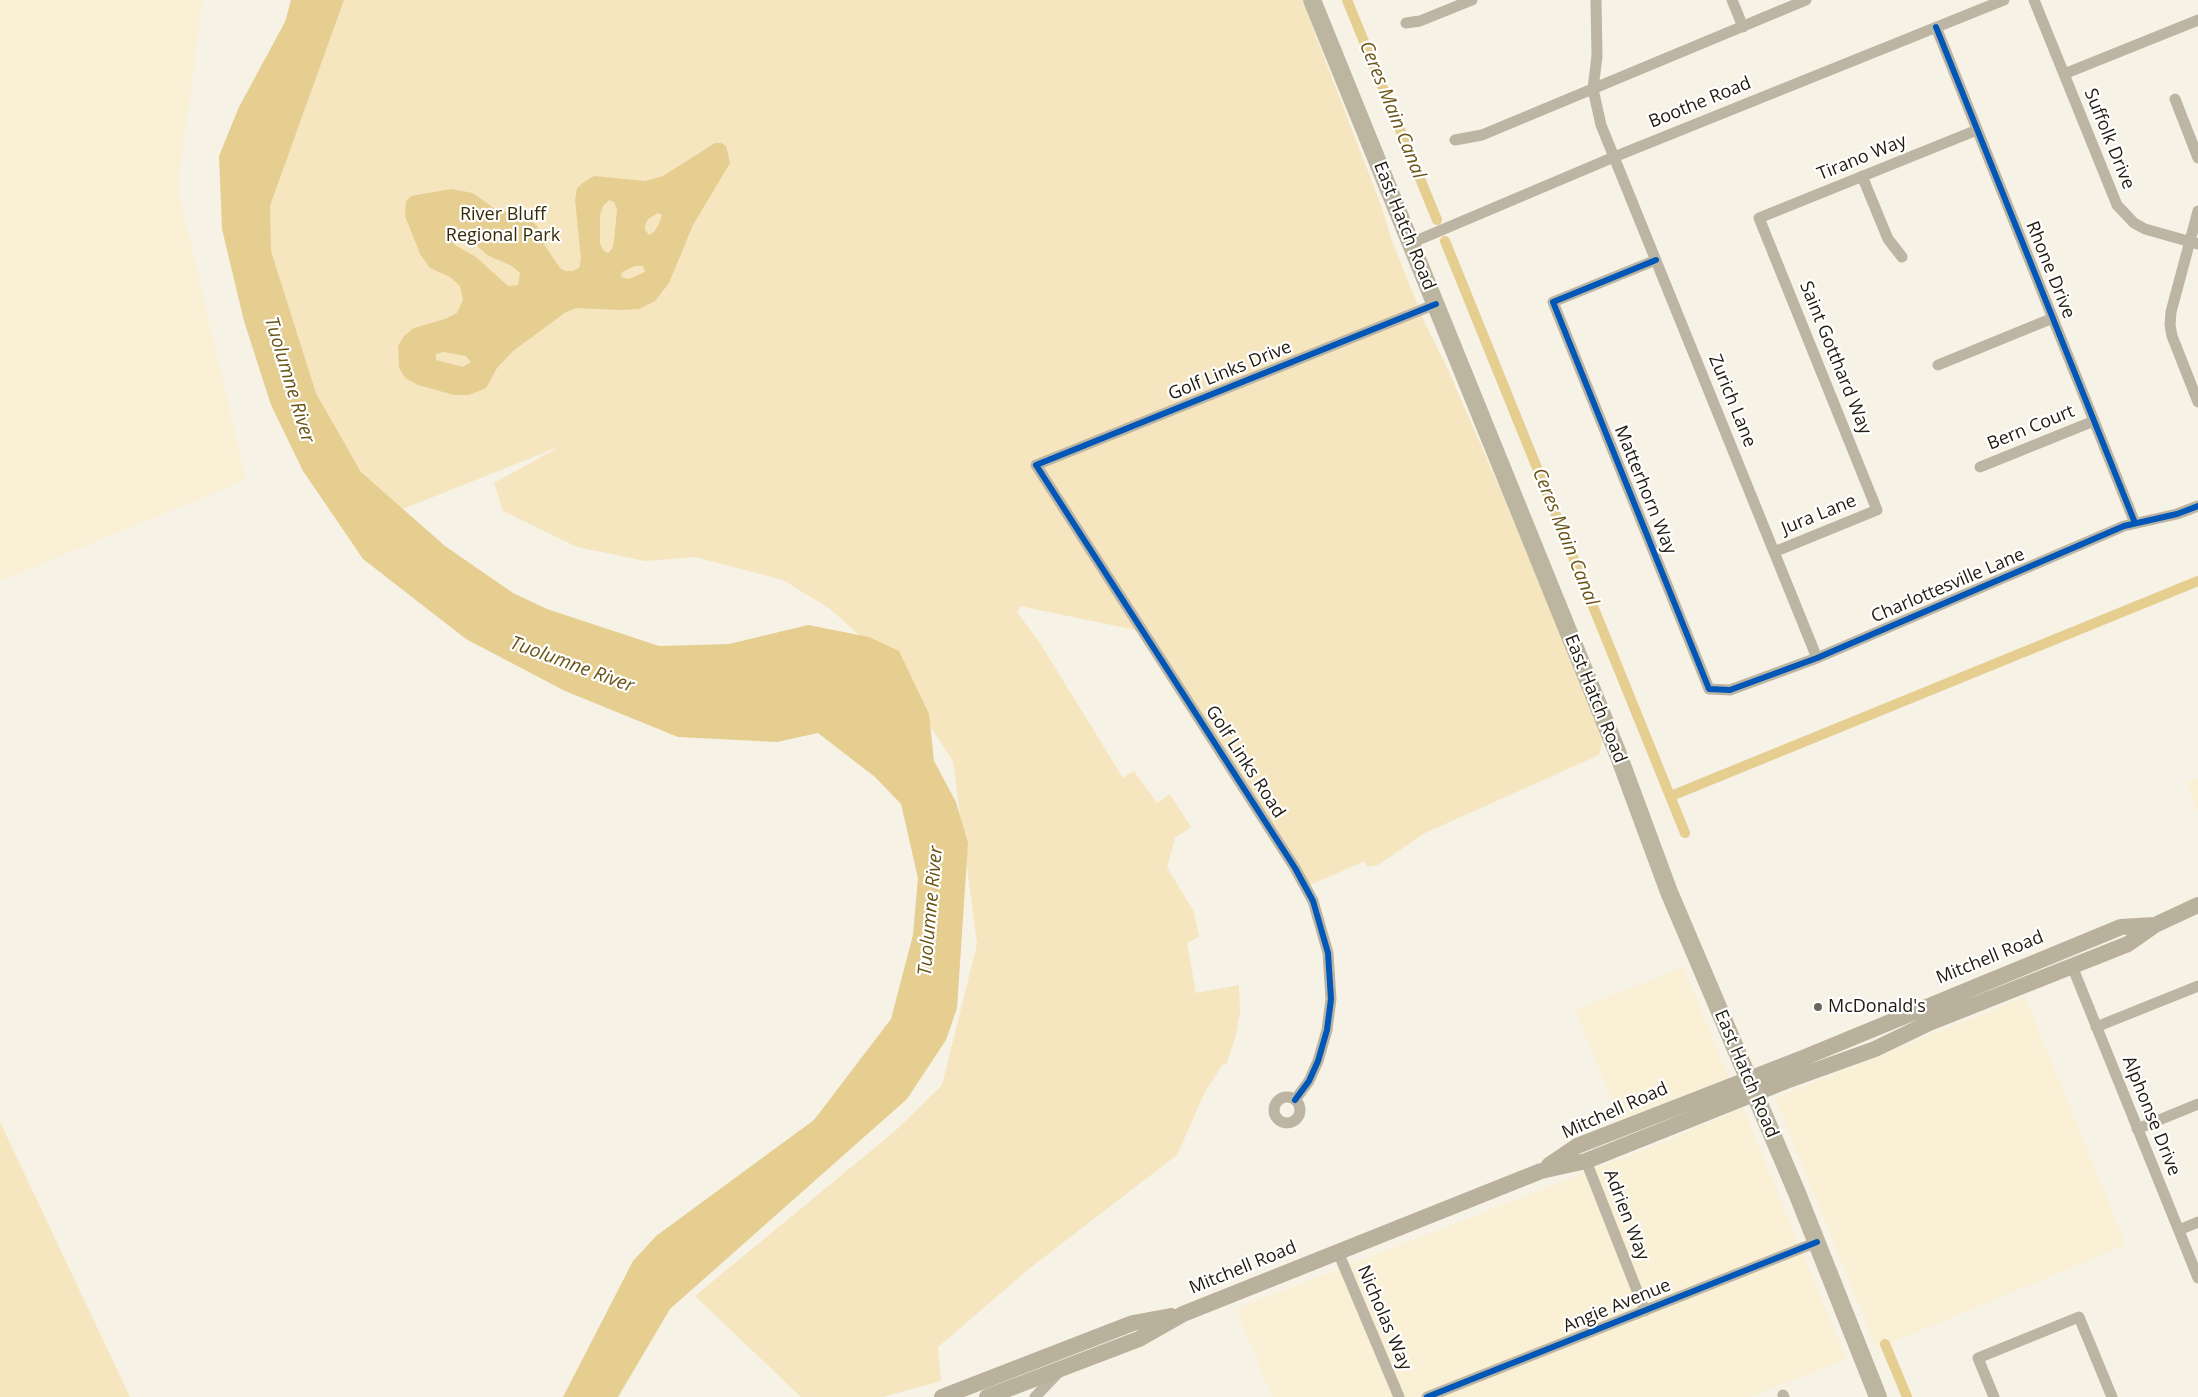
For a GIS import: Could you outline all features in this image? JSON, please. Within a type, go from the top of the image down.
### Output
[{"type":"main road","name":"East Hatch Road","points":[[1312,0],[1614,745],[1670,892],[1817,1242],[1877,1397]]},
{"type":"main road","name":"Mitchell Road","points":[[1541,1171],[1577,1146],[1751,1086],[1875,1049],[1929,1023],[2128,944],[2155,925],[2198,905]]},
{"type":"main road","name":"Mitchell Road","points":[[987,1397],[1139,1339],[1183,1314],[1541,1171],[1586,1160],[1751,1086],[2121,927],[2155,925]]},
{"type":"main road","name":"Mitchell Road","points":[[942,1397],[1133,1323],[1183,1314]]},
{"type":"street","points":[[1406,23],[1420,22],[1472,0]]},
{"type":"street","name":"Zurich Lane","points":[[1596,0],[1597,56],[1593,89],[1601,125],[1817,658]]},
{"type":"street","points":[[1732,0],[1743,27]]},
{"type":"street","points":[[1455,140],[1482,135],[1806,0]]},
{"type":"street","name":"Boothe Road","points":[[1411,243],[1614,157],[2004,0]]},
{"type":"street","name":"Suffolk Drive","points":[[2034,0],[2112,194],[2124,214],[2145,229],[2194,242]]},
{"type":"street","points":[[2064,74],[2198,20]]},
{"type":"street","name":"Rhone Drive","points":[[1936,28],[2136,523]]},
{"type":"street","points":[[2175,99],[2198,158]]},
{"type":"street","name":"Tirano Way","points":[[1759,218],[1977,130]]},
{"type":"street","points":[[1862,176],[1888,240],[1902,257]]},
{"type":"street","points":[[2198,212],[2194,242],[2171,312],[2170,325],[2172,336],[2198,402]]},
{"type":"street","name":"Saint Gotthard Way","points":[[1759,218],[1877,510]]},
{"type":"street","name":"Matterhorn Way","points":[[1656,260],[1553,302],[1709,689]]},
{"type":"street","name":"Golf Links Drive","points":[[1036,465],[1436,304]]},
{"type":"street","points":[[1938,365],[2053,318]]},
{"type":"street","name":"Bern Court","points":[[1980,467],[2094,421]]},
{"type":"street","name":"Golf Links Road","points":[[1036,465],[1296,868],[1313,901],[1323,930],[1329,960],[1330,1006],[1327,1030],[1318,1061],[1309,1081],[1295,1100]]},
{"type":"street","name":"Charlottesville Lane","points":[[1709,689],[1730,690],[1817,658],[2136,523],[2177,514],[2198,506]]},
{"type":"street","name":"Jura Lane","points":[[1774,552],[1877,510]]},
{"type":"street","name":"Alphonse Drive","points":[[2072,966],[2198,1278]]},
{"type":"street","points":[[2096,1027],[2198,986]]},
{"type":"street","points":[[2137,1128],[2198,1104]]},
{"type":"street","name":"Adrien Way","points":[[1586,1160],[1645,1311]]},
{"type":"street","points":[[2179,1230],[2198,1222]]},
{"type":"street","name":"Angie Avenue","points":[[1427,1397],[1817,1242]]},
{"type":"street","name":"Nicholas Way","points":[[1338,1252],[1399,1397]]},
{"type":"street","points":[[1994,1397],[1978,1358],[2080,1317],[2112,1397]]},
{"type":"street","points":[[1034,1397],[1063,1368]]},
{"type":"shaded area","points":[[0,0],[203,0],[178,187],[246,480],[0,581]]},
{"type":"shaded area","points":[[2198,778],[2198,813],[2186,783]]},
{"type":"shaded area","points":[[1683,967],[1729,1077],[1620,1120],[1575,1010]]},
{"type":"shaded area","points":[[2025,997],[2126,1245],[1877,1349],[1775,1098]]},
{"type":"shaded area","points":[[1743,1108],[1846,1359],[1750,1397],[1272,1397],[1236,1309],[1659,1144]]},
{"type":"green space","name":"River Bluff Regional Park","points":[[344,0],[1302,0],[1424,321],[1446,365],[1503,496],[1604,737],[1599,755],[1425,833],[1378,865],[1367,867],[1365,861],[1310,885],[1150,633],[1020,606],[1017,612],[1040,643],[1123,778],[1134,771],[1157,803],[1170,794],[1191,827],[1175,838],[1167,867],[1194,912],[1199,937],[1187,943],[1196,993],[1239,985],[1240,1012],[1235,1039],[1226,1065],[1223,1064],[1205,1092],[1177,1155],[1030,1268],[938,1347],[941,1381],[883,1397],[801,1397],[695,1296],[895,1131],[942,1085],[977,944],[953,761],[885,658],[830,609],[783,580],[695,557],[645,561],[577,547],[503,511],[494,483],[561,446],[403,509],[361,472],[316,393],[271,251],[269,224],[270,206]]},
{"type":"green space","points":[[0,1122],[130,1397],[0,1397]]},
{"type":"water","name":"Tuolumne River","points":[[291,0],[344,0],[270,206],[271,251],[316,393],[361,472],[445,546],[513,593],[547,609],[659,646],[729,644],[808,625],[869,637],[899,651],[929,714],[934,761],[956,802],[968,843],[957,1008],[946,1040],[907,1099],[670,1309],[618,1397],[563,1397],[633,1261],[656,1236],[814,1120],[891,1019],[913,935],[918,878],[901,804],[875,777],[818,733],[777,742],[678,737],[565,691],[466,639],[363,559],[303,471],[271,405],[244,321],[222,229],[219,156],[239,107],[285,22]]},
{"type":"water","points":[[715,143],[721,143],[726,146],[730,163],[693,225],[669,283],[655,301],[639,309],[576,308],[566,312],[513,351],[497,368],[486,388],[469,395],[454,395],[418,385],[405,378],[399,368],[398,346],[404,336],[414,328],[445,319],[457,313],[463,300],[460,286],[450,277],[430,268],[420,254],[405,216],[406,201],[411,196],[451,189],[473,193],[499,212],[515,211],[527,216],[537,226],[545,246],[560,268],[565,271],[572,271],[579,268],[581,259],[575,200],[577,188],[594,176],[645,181],[663,176]],"holes":[[[609,200],[614,202],[617,209],[614,242],[612,249],[608,253],[603,250],[600,243],[600,215],[603,206]],[[658,213],[662,215],[654,232],[649,235],[645,230],[648,219]],[[453,230],[461,231],[487,255],[512,266],[520,273],[518,285],[508,286],[476,257],[455,245],[450,236]],[[635,266],[643,266],[645,272],[629,279],[621,277],[622,272]],[[443,352],[466,356],[471,362],[463,367],[436,360],[436,354]]]},
{"type":"waterway","name":"Ceres Main Canal","points":[[1347,0],[1437,220]]},
{"type":"waterway","name":"Ceres Main Canal","points":[[1445,241],[1685,833]]},
{"type":"waterway","points":[[1671,796],[2198,581]]},
{"type":"waterway","points":[[1885,1344],[1907,1397]]},
{"type":"cycle path","points":[[1936,27],[2135,523]]},
{"type":"cycle path","points":[[1656,260],[1553,302],[1709,689],[1730,690],[1817,658],[2124,526],[2177,514],[2198,506]]},
{"type":"cycle path","points":[[1295,1100],[1309,1081],[1318,1061],[1327,1030],[1331,999],[1328,953],[1313,901],[1295,868],[1036,465],[1436,304]]},
{"type":"cycle path","points":[[1427,1397],[1817,1242]]},
{"type":"place","name":"McDonald's","points":[[1818,1007]]}]
